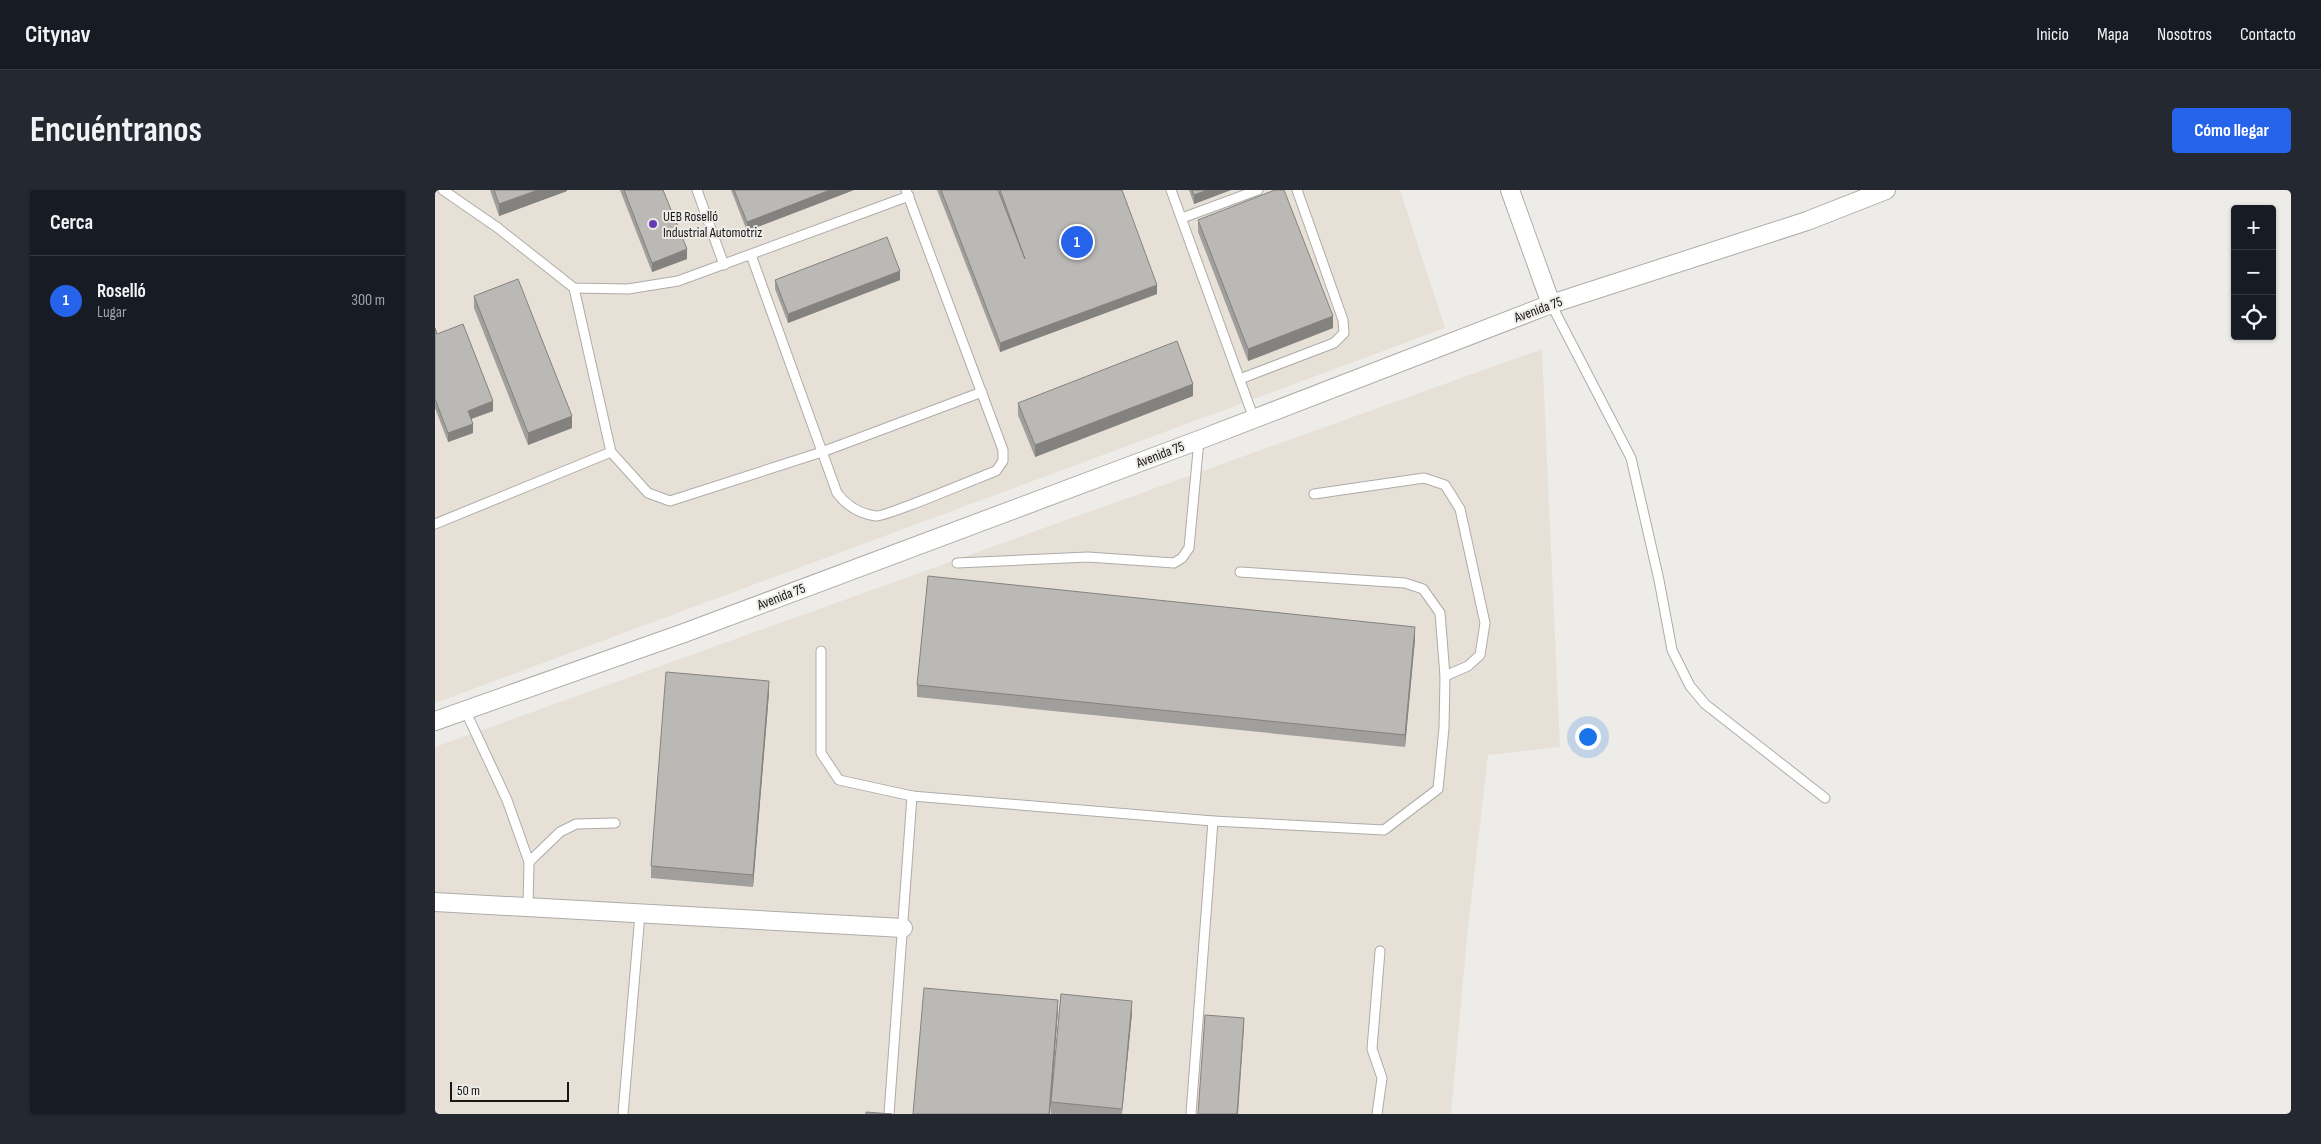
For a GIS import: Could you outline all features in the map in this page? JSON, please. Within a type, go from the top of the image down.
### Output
[{"type":"street","points":[[1510,190],[1551,304]]},
{"type":"street","name":"Avenida 75","points":[[435,721],[693,629],[1199,440],[1551,304],[1807,221],[1886,190]]},
{"type":"street","points":[[435,902],[903,928]]},
{"type":"lane","points":[[443,190],[498,228],[574,288],[628,289],[678,281],[751,255],[907,193],[1003,450],[1003,461],[996,471],[878,517],[857,511],[846,504],[837,493],[751,255]]},
{"type":"lane","points":[[697,190],[724,265]]},
{"type":"lane","points":[[1171,190],[1254,419]]},
{"type":"lane","points":[[1182,218],[1259,190]]},
{"type":"lane","points":[[1240,379],[1334,343],[1344,333],[1343,320],[1297,190]]},
{"type":"lane","points":[[574,288],[611,452],[648,493],[670,501],[823,452],[981,392]]},
{"type":"lane","points":[[1551,304],[1631,458],[1659,580],[1672,650],[1690,686],[1705,704],[1825,798]]},
{"type":"lane","points":[[957,563],[1088,557],[1174,563],[1182,558],[1189,548],[1199,440]]},
{"type":"lane","points":[[435,524],[611,452]]},
{"type":"lane","points":[[1314,494],[1424,478],[1445,485],[1460,509],[1485,623],[1480,655],[1468,666],[1445,676]]},
{"type":"lane","points":[[821,651],[821,753],[839,780],[912,796],[1213,821],[1384,830],[1438,789],[1444,728],[1445,676],[1440,613],[1423,589],[1405,583],[1240,572]]},
{"type":"lane","points":[[465,710],[507,800],[529,862],[528,908]]},
{"type":"lane","points":[[889,1114],[912,796]]},
{"type":"lane","points":[[1191,1114],[1213,821]]},
{"type":"lane","points":[[529,862],[560,832],[576,824],[615,823]]},
{"type":"lane","points":[[623,1114],[640,914]]},
{"type":"lane","points":[[1377,1114],[1382,1078],[1372,1049],[1380,952]]},
{"type":"shaded area","points":[[435,190],[1400,190],[1445,328],[435,703]]},
{"type":"shaded area","points":[[1542,349],[1560,747],[1488,755],[1467,937],[1451,1114],[435,1114],[435,747]]},
{"type":"building","points":[[494,190],[538,190],[499,204]]},
{"type":"building","name":"UEB Roselló Industrial Automotriz","points":[[624,190],[663,190],[687,249],[652,263]]},
{"type":"building","points":[[734,190],[830,190],[747,222]]},
{"type":"building","points":[[941,190],[998,190],[1025,259],[1000,190],[1122,190],[1157,285],[1000,343]]},
{"type":"building","points":[[1192,190],[1207,190],[1194,195]]},
{"type":"building","points":[[1275,190],[1284,190],[1333,316],[1248,349],[1198,220]]},
{"type":"building","points":[[887,237],[900,271],[788,314],[775,280]]},
{"type":"building","points":[[518,279],[572,416],[528,433],[474,296]]},
{"type":"building","points":[[463,324],[493,401],[468,411],[473,424],[448,433],[435,399],[435,328],[437,334]]},
{"type":"building","points":[[1177,341],[1193,384],[1035,445],[1018,403]]},
{"type":"building","points":[[928,576],[1415,627],[1405,735],[917,685]]},
{"type":"building","points":[[666,672],[769,681],[753,875],[651,866]]},
{"type":"building","points":[[924,988],[1058,1000],[1049,1114],[913,1114]]},
{"type":"building","points":[[1061,994],[1132,1001],[1122,1109],[1051,1102]]},
{"type":"building","points":[[1205,1015],[1244,1018],[1237,1114],[1198,1114]]},
{"type":"building","points":[[866,1112],[892,1114],[866,1114]]},
{"type":"place","name":"UEB Roselló Industrial Automotriz","points":[[653,224]]},
{"type":"place","name":"Roselló","points":[[1077,242]]}]
